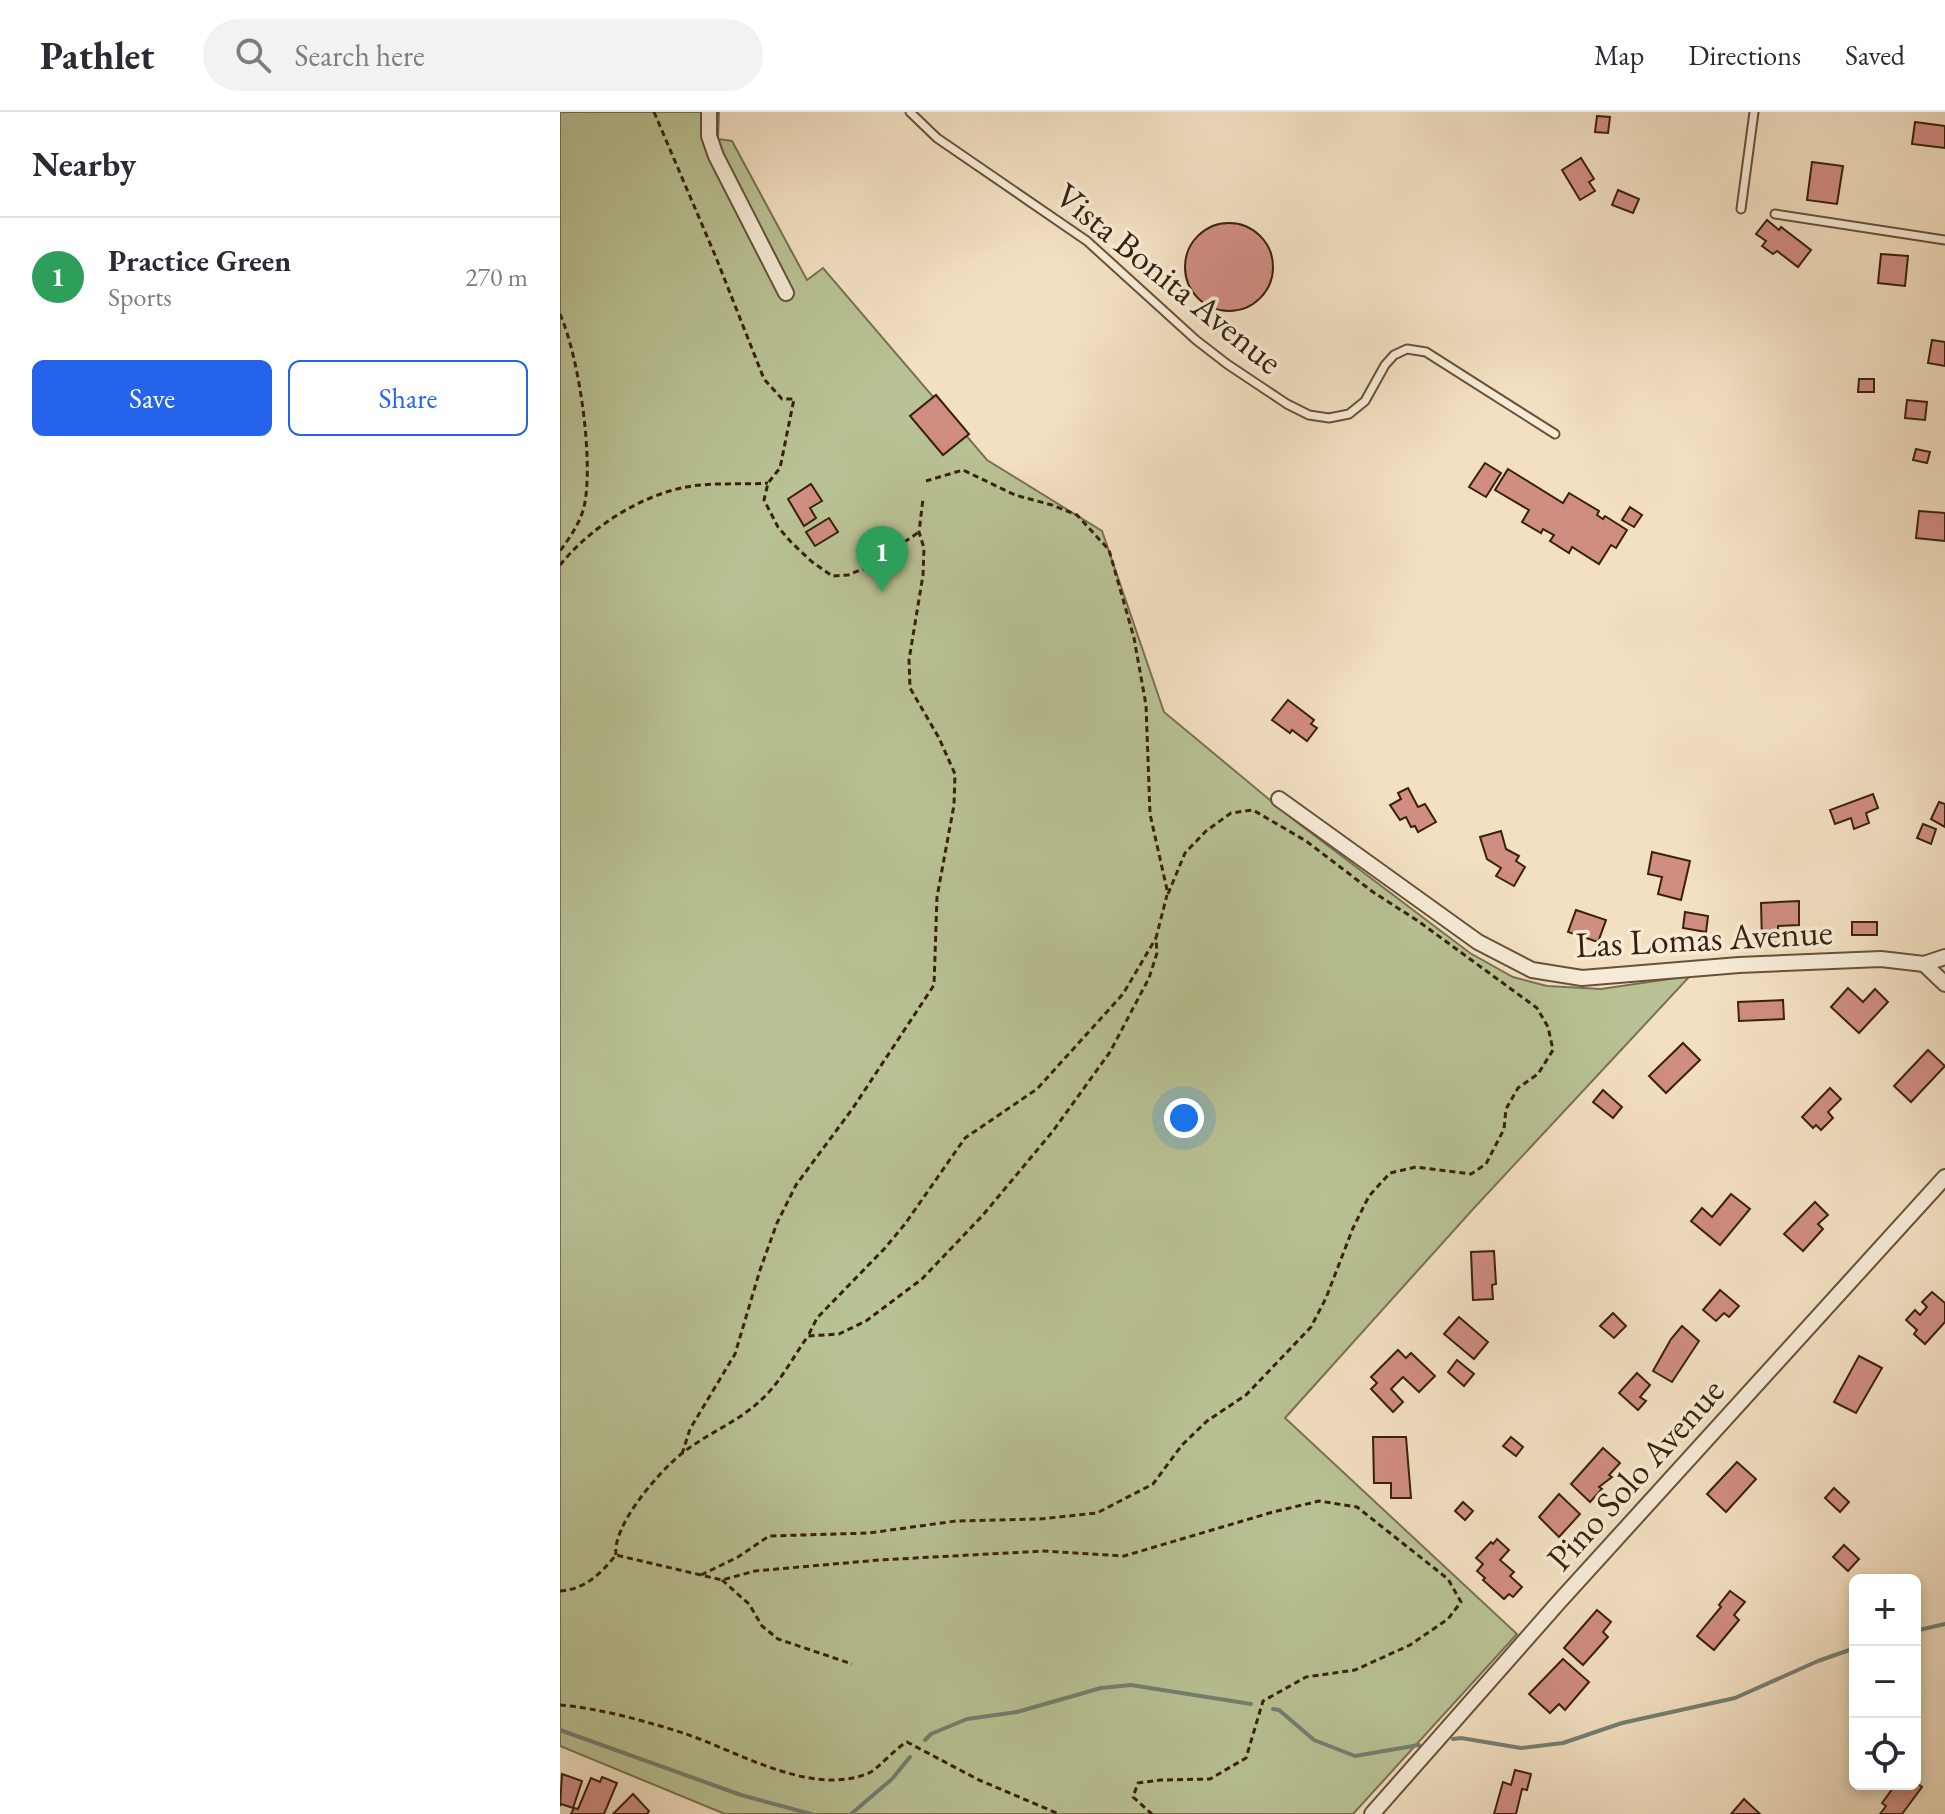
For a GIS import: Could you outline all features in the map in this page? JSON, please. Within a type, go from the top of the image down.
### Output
[{"type":"street","points":[[709,112],[709,136],[716,156],[786,293]]},
{"type":"street","name":"Las Lomas Avenue","points":[[1279,799],[1478,942],[1532,970],[1582,978],[1881,959],[1924,964],[1945,957]]},
{"type":"street","points":[[1924,964],[1945,984]]},
{"type":"street","name":"Pino Solo Avenue","points":[[1372,1814],[1570,1590],[1945,1177]]},
{"type":"lane","name":"Vista Bonita Avenue","points":[[910,112],[937,138],[1065,224],[1196,340],[1287,404],[1322,418],[1349,414],[1365,401],[1390,358],[1403,351],[1417,349],[1555,434]]},
{"type":"lane","points":[[1741,209],[1754,112]]},
{"type":"lane","points":[[1775,214],[1945,240]]},
{"type":"path","points":[[654,112],[764,379],[782,399],[794,399],[780,468],[768,483],[764,500],[778,527],[811,561],[832,576],[848,575],[868,567],[919,532]]},
{"type":"path","points":[[560,314],[568,333],[587,459],[585,503],[573,533],[560,551]]},
{"type":"path","points":[[926,481],[963,470],[1015,495],[1077,515],[1109,550],[1134,638],[1146,705],[1150,814],[1168,894]]},
{"type":"path","points":[[560,565],[591,534],[662,493],[690,486],[768,483]]},
{"type":"path","points":[[682,1454],[690,1429],[735,1354],[760,1270],[777,1223],[796,1185],[853,1108],[934,985],[937,897],[954,805],[955,774],[939,738],[910,688],[909,660],[923,575],[924,548],[919,532],[923,499]]},
{"type":"path","points":[[616,1555],[615,1545],[623,1525],[657,1477],[682,1454],[743,1416],[764,1397],[808,1336],[817,1318],[895,1236],[965,1138],[1037,1089],[1123,994],[1156,938],[1168,894],[1185,853],[1206,831],[1231,813],[1253,810],[1306,841],[1537,1008],[1548,1027],[1553,1050],[1538,1074],[1518,1088],[1506,1109],[1504,1129],[1486,1164],[1471,1174],[1416,1167],[1390,1173],[1369,1196],[1311,1327],[1246,1395],[1207,1421],[1182,1445],[1153,1484],[1097,1513],[1040,1519],[956,1521],[869,1533],[769,1536],[738,1557],[701,1575]]},
{"type":"path","points":[[808,1336],[839,1334],[890,1305],[943,1260],[983,1215],[1053,1131],[1110,1052],[1149,978],[1157,953],[1156,938]]},
{"type":"path","points":[[722,1580],[755,1571],[879,1560],[1044,1551],[1124,1556],[1319,1501],[1357,1507],[1448,1579],[1461,1602],[1448,1619],[1410,1645],[1355,1670],[1306,1677],[1263,1701],[1246,1758],[1210,1779],[1138,1783],[1133,1797],[1152,1814]]},
{"type":"path","points":[[616,1555],[722,1580],[749,1604],[762,1626],[778,1639],[852,1664]]},
{"type":"path","points":[[560,1591],[574,1590],[589,1582],[616,1555]]},
{"type":"path","points":[[560,1705],[590,1709],[682,1733],[804,1779],[846,1779],[872,1772],[893,1750],[907,1742],[979,1780],[1059,1814]]},
{"type":"green space","points":[[560,112],[719,112],[718,139],[732,141],[807,280],[823,268],[987,460],[1102,531],[1164,712],[1294,820],[1470,953],[1513,977],[1547,986],[1601,989],[1690,976],[1474,1208],[1285,1418],[1517,1634],[1353,1814],[725,1814],[560,1746]]},
{"type":"building","points":[[1597,116],[1610,117],[1608,133],[1595,132]]},
{"type":"building","points":[[1915,122],[1945,126],[1945,148],[1912,144]]},
{"type":"building","points":[[1581,158],[1594,179],[1589,182],[1595,191],[1580,200],[1562,170]]},
{"type":"building","points":[[1812,162],[1843,166],[1837,204],[1807,200]]},
{"type":"building","points":[[1618,190],[1639,199],[1633,213],[1612,205]]},
{"type":"building","points":[[1767,220],[1811,250],[1798,267],[1777,251],[1773,254],[1762,246],[1766,241],[1756,234]]},
{"type":"building","points":[[1220,223],[1238,223],[1254,230],[1266,242],[1273,258],[1273,276],[1266,292],[1254,304],[1238,311],[1220,311],[1204,304],[1192,292],[1185,276],[1185,258],[1192,242],[1204,230]]},
{"type":"building","points":[[1881,254],[1908,256],[1905,286],[1878,283]]},
{"type":"building","points":[[1932,340],[1945,342],[1945,366],[1928,363]]},
{"type":"building","points":[[1859,379],[1874,379],[1874,392],[1858,392]]},
{"type":"building","points":[[936,395],[969,434],[943,455],[910,416]]},
{"type":"building","points":[[1907,400],[1927,402],[1925,420],[1905,418]]},
{"type":"building","points":[[1916,449],[1930,452],[1927,463],[1913,460]]},
{"type":"building","points":[[1485,463],[1501,473],[1486,497],[1469,487]]},
{"type":"building","points":[[1508,469],[1563,503],[1569,493],[1599,511],[1597,515],[1603,519],[1605,516],[1627,530],[1616,548],[1611,545],[1599,564],[1572,547],[1569,553],[1550,541],[1554,535],[1543,529],[1541,533],[1522,522],[1529,510],[1495,490]]},
{"type":"building","points":[[811,484],[822,501],[810,508],[816,518],[804,526],[788,499]]},
{"type":"building","points":[[1630,507],[1642,515],[1634,527],[1622,520]]},
{"type":"building","points":[[1919,511],[1945,513],[1945,541],[1916,538]]},
{"type":"building","points":[[829,518],[838,532],[815,546],[806,532]]},
{"type":"building","points":[[1288,700],[1314,720],[1311,724],[1317,728],[1307,741],[1272,720]]},
{"type":"building","points":[[1408,788],[1418,807],[1425,804],[1436,822],[1418,832],[1406,817],[1400,820],[1390,805],[1401,799],[1398,793]]},
{"type":"building","points":[[1873,794],[1878,808],[1866,813],[1869,823],[1854,829],[1851,818],[1835,824],[1830,810]]},
{"type":"building","points":[[1939,802],[1945,804],[1945,827],[1931,819]]},
{"type":"building","points":[[1923,824],[1936,829],[1931,844],[1917,838]]},
{"type":"building","points":[[1501,831],[1506,849],[1519,856],[1516,861],[1525,867],[1514,886],[1496,876],[1501,868],[1487,859],[1480,837]]},
{"type":"building","points":[[1652,852],[1690,861],[1681,900],[1658,894],[1662,877],[1648,874]]},
{"type":"building","points":[[1799,901],[1799,925],[1778,926],[1778,941],[1762,942],[1761,903]]},
{"type":"building","points":[[1576,910],[1606,920],[1598,942],[1568,932]]},
{"type":"building","points":[[1685,912],[1708,916],[1706,932],[1683,928]]},
{"type":"building","points":[[1852,922],[1877,922],[1877,935],[1852,935]]},
{"type":"building","points":[[1848,988],[1863,1002],[1875,989],[1888,1002],[1859,1033],[1831,1007]]},
{"type":"building","points":[[1783,1000],[1784,1019],[1739,1021],[1738,1002]]},
{"type":"building","points":[[1683,1043],[1700,1060],[1666,1093],[1649,1076]]},
{"type":"building","points":[[1928,1050],[1945,1066],[1911,1102],[1894,1086]]},
{"type":"building","points":[[1830,1088],[1841,1099],[1828,1112],[1833,1118],[1821,1130],[1816,1125],[1813,1128],[1802,1117]]},
{"type":"building","points":[[1603,1090],[1622,1107],[1613,1118],[1593,1102]]},
{"type":"building","points":[[1731,1194],[1750,1209],[1720,1245],[1691,1221],[1702,1208],[1712,1217]]},
{"type":"building","points":[[1815,1202],[1828,1215],[1818,1224],[1823,1229],[1803,1251],[1784,1234]]},
{"type":"building","points":[[1494,1251],[1496,1284],[1492,1285],[1493,1299],[1473,1300],[1471,1252]]},
{"type":"building","points":[[1720,1290],[1739,1306],[1729,1317],[1724,1313],[1716,1321],[1703,1310]]},
{"type":"building","points":[[1932,1292],[1945,1303],[1945,1322],[1925,1344],[1914,1334],[1917,1330],[1906,1320],[1915,1310],[1920,1315],[1927,1307],[1922,1302]]},
{"type":"building","points":[[1613,1313],[1626,1326],[1614,1338],[1600,1326]]},
{"type":"building","points":[[1459,1317],[1488,1342],[1474,1359],[1444,1334]]},
{"type":"building","points":[[1682,1326],[1699,1341],[1672,1382],[1653,1371]]},
{"type":"building","points":[[1398,1350],[1406,1358],[1411,1353],[1435,1376],[1419,1392],[1403,1377],[1391,1389],[1403,1402],[1393,1412],[1371,1389],[1377,1383],[1371,1377]]},
{"type":"building","points":[[1859,1356],[1882,1368],[1856,1413],[1834,1402]]},
{"type":"building","points":[[1457,1360],[1474,1374],[1464,1386],[1448,1372]]},
{"type":"building","points":[[1637,1373],[1650,1385],[1640,1397],[1646,1401],[1638,1410],[1619,1393]]},
{"type":"building","points":[[1373,1437],[1406,1437],[1411,1498],[1391,1498],[1391,1483],[1374,1483]]},
{"type":"building","points":[[1511,1437],[1523,1447],[1516,1456],[1503,1446]]},
{"type":"building","points":[[1603,1448],[1620,1463],[1590,1502],[1571,1484]]},
{"type":"building","points":[[1737,1462],[1756,1479],[1726,1512],[1707,1494]]},
{"type":"building","points":[[1834,1488],[1849,1502],[1840,1512],[1825,1498]]},
{"type":"building","points":[[1559,1494],[1580,1514],[1559,1537],[1539,1517]]},
{"type":"building","points":[[1463,1502],[1473,1511],[1465,1520],[1455,1511]]},
{"type":"building","points":[[1497,1539],[1509,1550],[1500,1560],[1514,1572],[1510,1576],[1522,1587],[1513,1597],[1509,1594],[1504,1599],[1477,1571],[1483,1564],[1476,1558]]},
{"type":"building","points":[[1844,1545],[1859,1559],[1848,1571],[1833,1557]]},
{"type":"building","points":[[1730,1591],[1745,1602],[1734,1615],[1739,1620],[1714,1650],[1697,1636]]},
{"type":"building","points":[[1597,1610],[1611,1622],[1603,1632],[1608,1637],[1583,1665],[1564,1648]]},
{"type":"building","points":[[1563,1659],[1589,1682],[1565,1710],[1559,1704],[1550,1713],[1529,1694]]},
{"type":"building","points":[[1515,1770],[1531,1774],[1527,1790],[1522,1789],[1516,1814],[1494,1814],[1503,1782],[1511,1785]]},
{"type":"building","points":[[562,1774],[582,1781],[573,1808],[560,1806]]},
{"type":"building","points":[[602,1777],[617,1783],[604,1814],[571,1814],[574,1808],[578,1809],[591,1778],[600,1782]]},
{"type":"building","points":[[1892,1790],[1920,1790],[1902,1814],[1880,1814],[1886,1806],[1882,1803]]},
{"type":"building","points":[[633,1794],[649,1811],[647,1814],[613,1814]]},
{"type":"building","points":[[1744,1799],[1760,1814],[1731,1814]]},
{"type":"waterway","points":[[1921,1630],[1945,1624]]},
{"type":"waterway","points":[[1453,1739],[1521,1748],[1563,1743],[1622,1723],[1735,1698],[1849,1650]]},
{"type":"waterway","points":[[925,1740],[931,1734],[967,1719],[1017,1712],[1101,1688],[1131,1685],[1251,1704]]},
{"type":"waterway","points":[[1273,1709],[1279,1710],[1314,1740],[1355,1756],[1419,1745]]},
{"type":"waterway","points":[[560,1730],[741,1795],[811,1814]]},
{"type":"waterway","points":[[851,1814],[892,1779],[910,1757]]},
{"type":"place","name":"Practice Green","points":[[882,592]]}]
